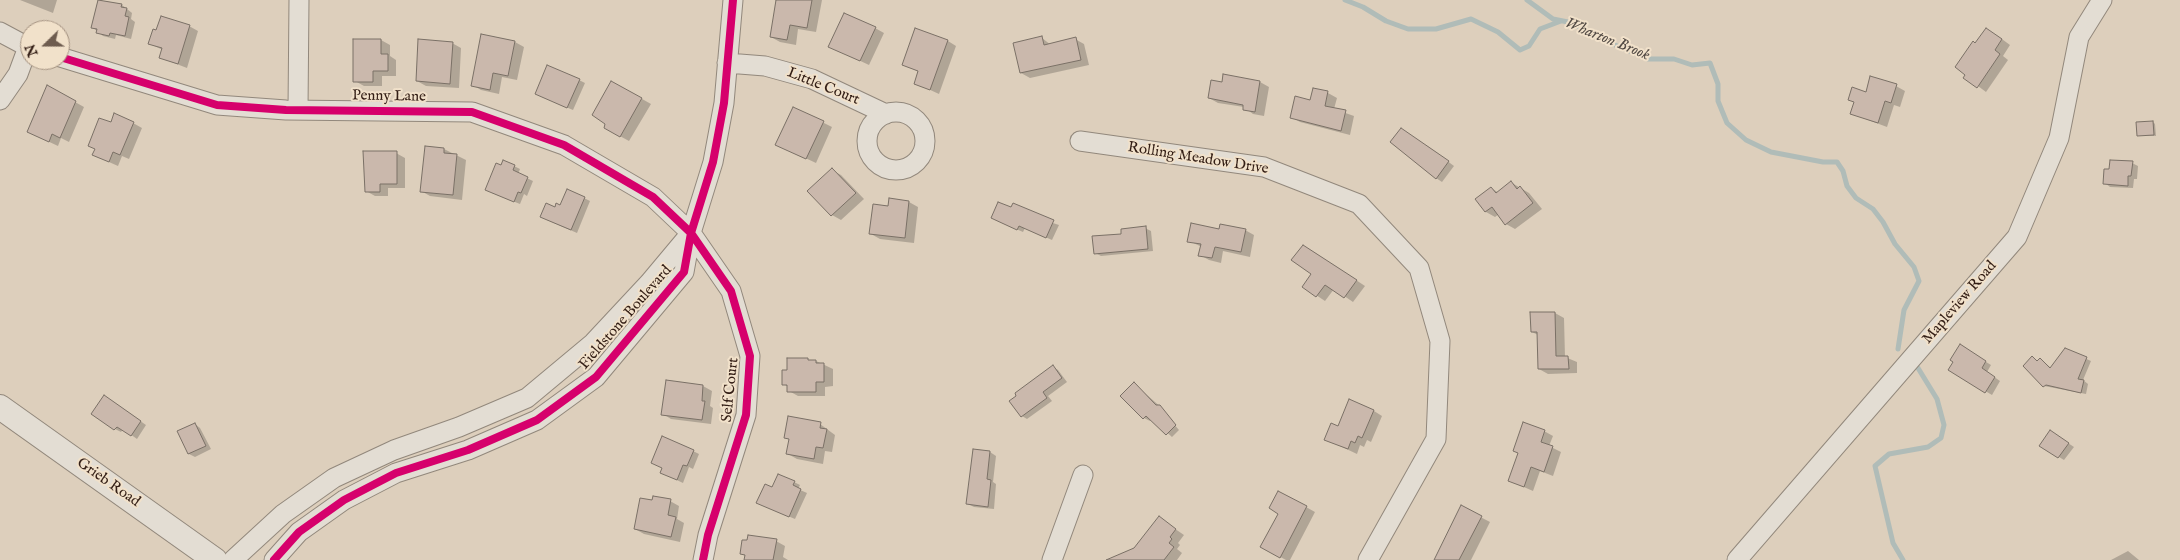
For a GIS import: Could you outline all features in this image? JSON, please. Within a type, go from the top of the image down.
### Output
[{"type":"street","points":[[298,110],[299,0]]},
{"type":"street","name":"Fieldstone Boulevard","points":[[274,560],[299,532],[344,500],[396,473],[468,450],[537,420],[596,377],[684,272],[691,233],[713,162],[724,103],[733,0]]},
{"type":"street","name":"Mapleview Road","points":[[1736,560],[2018,237],[2059,138],[2080,37],[2102,0]]},
{"type":"street","points":[[0,32],[20,42]]},
{"type":"street","name":"Penny Lane","points":[[70,60],[216,106],[298,110],[472,112],[564,145],[653,197],[691,233]]},
{"type":"street","name":"Little Court","points":[[727,63],[765,66],[812,79],[886,114]]},
{"type":"street","points":[[0,100],[20,69]]},
{"type":"street","name":"Rolling Meadow Drive","points":[[1080,141],[1264,167],[1359,204],[1419,268],[1440,341],[1436,439],[1368,560]]},
{"type":"street","name":"Fieldstone Boulevard","points":[[233,560],[283,514],[334,478],[394,450],[459,427],[527,398],[593,343],[649,283],[691,233]]},
{"type":"street","name":"Self Court","points":[[691,233],[731,291],[750,356],[746,415],[708,535],[704,560]]},
{"type":"street","name":"Grieb Road","points":[[0,407],[215,560]]},
{"type":"street","points":[[1052,560],[1084,475]]},
{"type":"building","points":[[98,0],[122,4],[121,7],[127,8],[125,16],[129,17],[125,36],[110,33],[109,36],[96,33],[97,29],[91,28]]},
{"type":"building","points":[[776,0],[812,0],[807,28],[790,25],[787,40],[770,37]]},
{"type":"building","points":[[844,13],[876,27],[860,61],[828,47]]},
{"type":"building","points":[[161,16],[190,25],[178,64],[159,58],[162,48],[148,44],[153,29],[156,30]]},
{"type":"building","points":[[915,28],[948,40],[930,90],[914,84],[918,71],[902,65]]},
{"type":"building","points":[[1986,28],[2002,39],[1995,50],[2000,54],[1977,88],[1963,78],[1965,75],[1955,67],[1973,41],[1975,43]]},
{"type":"building","points":[[481,34],[515,41],[508,76],[493,73],[490,90],[471,86]]},
{"type":"building","points":[[1042,36],[1044,45],[1076,37],[1081,60],[1020,73],[1013,43]]},
{"type":"building","points":[[353,39],[381,39],[381,54],[388,54],[388,71],[373,71],[373,82],[353,82]]},
{"type":"building","points":[[418,39],[453,42],[450,84],[416,81]]},
{"type":"building","points":[[547,65],[580,79],[567,108],[535,94]]},
{"type":"building","points":[[1223,74],[1260,81],[1255,112],[1243,110],[1243,105],[1208,98],[1211,80],[1222,82]]},
{"type":"building","points":[[1870,76],[1897,84],[1891,103],[1885,101],[1878,123],[1850,114],[1854,102],[1848,100],[1852,87],[1866,92]]},
{"type":"building","points":[[611,81],[642,98],[620,137],[604,128],[605,124],[592,115]]},
{"type":"building","points":[[47,85],[76,101],[60,138],[52,134],[49,142],[27,132]]},
{"type":"building","points":[[1313,88],[1328,91],[1325,106],[1346,110],[1341,131],[1290,118],[1295,96],[1310,100]]},
{"type":"building","points":[[793,107],[824,121],[806,159],[775,145]]},
{"type":"building","points":[[114,113],[134,122],[120,155],[113,152],[109,162],[92,155],[95,149],[88,146],[99,118],[111,122]]},
{"type":"building","points":[[2153,121],[2154,135],[2137,136],[2136,122]]},
{"type":"building","points":[[1401,128],[1449,161],[1436,179],[1390,142]]},
{"type":"building","points":[[425,146],[444,148],[444,153],[457,154],[453,195],[420,192]]},
{"type":"building","points":[[363,151],[397,151],[397,184],[380,184],[380,192],[365,192]]},
{"type":"building","points":[[503,160],[515,165],[513,170],[528,177],[521,193],[518,192],[514,202],[485,190],[496,163],[501,165]]},
{"type":"building","points":[[2110,160],[2133,161],[2131,176],[2128,176],[2128,186],[2103,184],[2104,169],[2109,169]]},
{"type":"building","points":[[832,168],[856,193],[831,216],[807,191]]},
{"type":"building","points":[[1511,181],[1517,189],[1520,186],[1533,203],[1505,225],[1492,207],[1485,212],[1475,199],[1491,187],[1496,193]]},
{"type":"building","points":[[567,189],[585,197],[571,230],[540,217],[546,203],[555,207],[556,203],[560,205]]},
{"type":"building","points":[[889,198],[909,201],[905,238],[869,234],[873,204],[888,206]]},
{"type":"building","points":[[998,202],[1011,207],[1013,203],[1054,220],[1046,238],[1019,226],[1017,230],[991,218]]},
{"type":"building","points":[[1191,223],[1219,229],[1220,224],[1246,229],[1241,252],[1215,247],[1212,258],[1198,256],[1201,244],[1187,242]]},
{"type":"building","points":[[1146,226],[1148,249],[1094,254],[1092,236],[1121,234],[1121,229]]},
{"type":"building","points":[[1303,245],[1357,280],[1344,298],[1325,285],[1316,297],[1302,287],[1311,274],[1291,260]]},
{"type":"building","points":[[1530,312],[1555,312],[1556,356],[1568,356],[1569,369],[1538,369],[1537,332],[1531,332]]},
{"type":"building","points":[[1960,344],[1986,361],[1982,368],[1995,377],[1985,393],[1948,370],[1953,362],[1950,360]]},
{"type":"building","points":[[2065,348],[2087,357],[2078,379],[2084,380],[2081,393],[2046,385],[2043,387],[2023,366],[2032,356],[2037,361],[2040,358],[2050,368]]},
{"type":"building","points":[[787,358],[808,358],[808,360],[816,360],[816,363],[824,363],[824,382],[816,382],[816,392],[787,392],[787,385],[782,385],[782,370],[787,370]]},
{"type":"building","points":[[1053,365],[1062,378],[1043,392],[1047,398],[1021,417],[1009,401],[1016,396],[1015,393]]},
{"type":"building","points":[[666,380],[703,385],[702,401],[705,401],[702,420],[661,415]]},
{"type":"building","points":[[1134,382],[1156,405],[1160,405],[1176,425],[1166,435],[1146,416],[1143,419],[1120,396]]},
{"type":"building","points":[[104,395],[141,421],[131,436],[117,427],[114,430],[91,414]]},
{"type":"building","points":[[1349,399],[1374,410],[1362,438],[1358,436],[1355,443],[1351,441],[1348,449],[1324,440],[1331,423],[1338,426]]},
{"type":"building","points":[[788,416],[821,422],[820,428],[827,429],[823,448],[816,447],[814,459],[786,454],[789,439],[784,438]]},
{"type":"building","points":[[1523,422],[1545,430],[1541,442],[1553,446],[1544,472],[1531,467],[1524,487],[1508,481],[1518,453],[1513,451]]},
{"type":"building","points":[[195,423],[206,446],[188,454],[177,431]]},
{"type":"building","points":[[2050,430],[2069,443],[2058,458],[2039,446]]},
{"type":"building","points":[[662,436],[694,450],[687,466],[683,465],[677,480],[660,473],[662,468],[651,463]]},
{"type":"building","points":[[973,449],[990,451],[987,479],[991,480],[988,507],[966,504]]},
{"type":"building","points":[[778,474],[795,481],[793,485],[801,489],[789,517],[756,503],[765,484],[772,487]]},
{"type":"building","points":[[1278,491],[1307,506],[1280,558],[1260,547],[1278,514],[1269,508]]},
{"type":"building","points":[[653,496],[671,499],[668,515],[676,517],[671,537],[634,529],[640,498],[652,500]]},
{"type":"building","points":[[1461,505],[1482,516],[1459,560],[1434,560]]},
{"type":"building","points":[[1159,516],[1176,529],[1170,537],[1172,539],[1169,543],[1174,547],[1164,560],[1106,560],[1134,548]]},
{"type":"building","points":[[748,535],[777,539],[773,560],[744,560],[745,555],[740,554],[742,540],[747,540]]},
{"type":"waterway","points":[[1345,0],[1363,7],[1386,21],[1408,29],[1436,29],[1471,19],[1498,32],[1520,50],[1529,46],[1540,29],[1561,21]]},
{"type":"waterway","name":"Wharton Brook","points":[[1527,0],[1553,19],[1573,23],[1596,37],[1648,59],[1674,59],[1692,65],[1710,63],[1718,84],[1718,101],[1727,123],[1746,140],[1771,152],[1823,162],[1837,162],[1843,171],[1847,186],[1856,198],[1873,209],[1883,222],[1895,244],[1914,267],[1919,281],[1904,310],[1898,349]]},
{"type":"waterway","name":"Wharton Brook","points":[[1903,560],[1893,543],[1875,466],[1889,454],[1928,447],[1941,438],[1944,425],[1937,399],[1918,368]]},
{"type":"cycle path","points":[[274,560],[299,532],[344,500],[396,473],[468,450],[537,420],[596,377],[684,272],[691,233],[713,162],[724,103],[733,0]]},
{"type":"cycle path","points":[[70,60],[217,105],[286,110],[472,112],[564,145],[653,197],[691,233],[731,291],[750,356],[746,415],[708,535],[703,560]]}]
